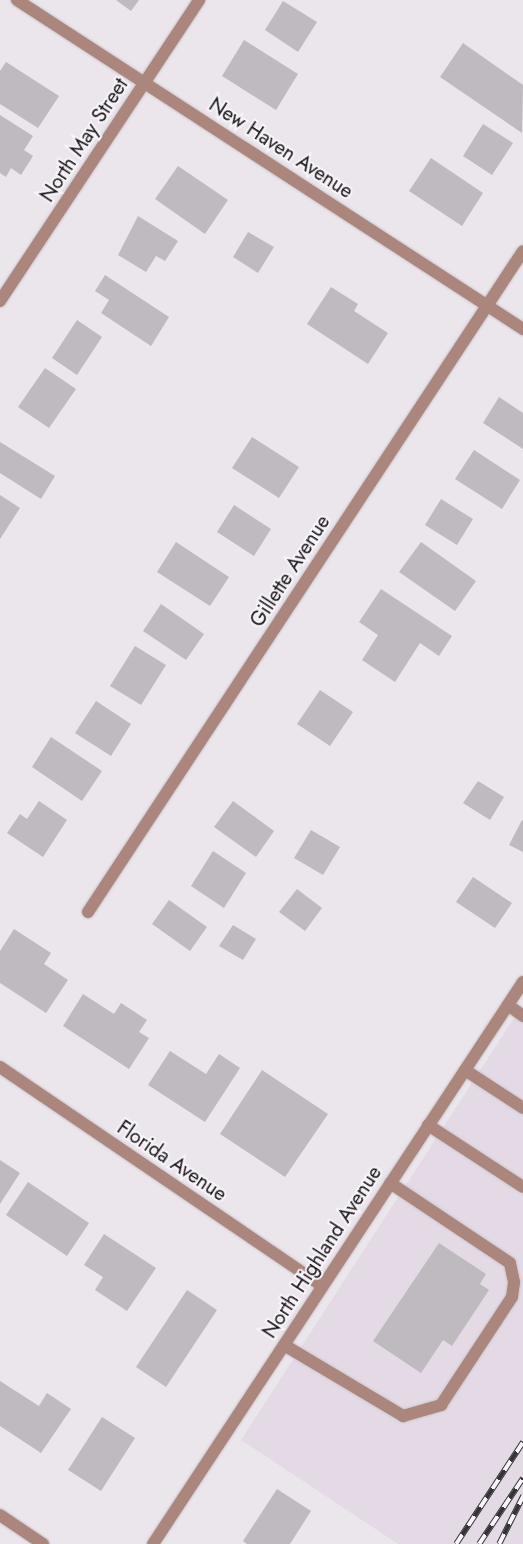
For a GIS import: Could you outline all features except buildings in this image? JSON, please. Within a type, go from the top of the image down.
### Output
[{"type":"street","name":"New Haven Avenue","points":[[17,0],[523,328]]},
{"type":"street","name":"North May Street","points":[[0,301],[199,0]]},
{"type":"street","name":"Gillette Avenue","points":[[88,912],[523,251]]},
{"type":"street","name":"North Highland Avenue","points":[[153,1544],[523,982]]},
{"type":"street","points":[[508,1005],[523,1016]]},
{"type":"street","name":"Florida Avenue","points":[[0,1068],[322,1286]]},
{"type":"street","points":[[465,1070],[523,1108]]},
{"type":"street","points":[[428,1125],[523,1187]]},
{"type":"street","points":[[284,1344],[403,1416],[441,1405],[447,1397],[512,1297],[514,1282],[510,1263],[390,1183]]},
{"type":"street","points":[[0,1515],[43,1544]]},
{"type":"shaded area","points":[[523,1004],[523,1544],[398,1544],[241,1440]]},
{"type":"railway","points":[[456,1544],[523,1442]]},
{"type":"railway","points":[[479,1544],[523,1478]]},
{"type":"railway","points":[[499,1544],[523,1496]]}]
